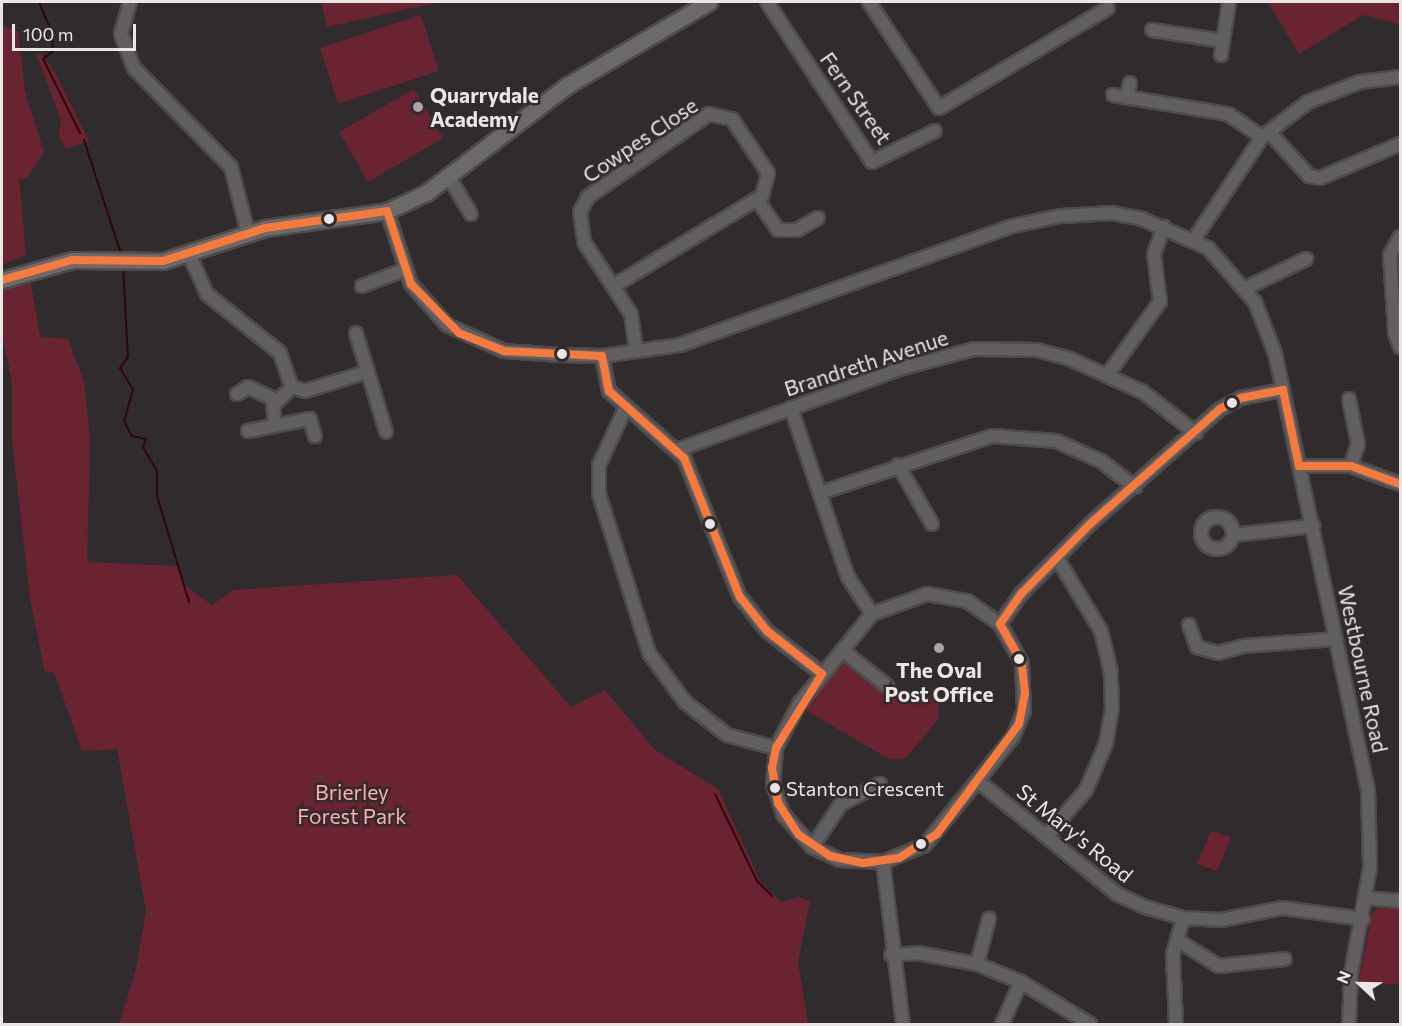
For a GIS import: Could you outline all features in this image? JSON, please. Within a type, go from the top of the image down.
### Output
[{"type":"main road","points":[[2,279],[72,260],[129,262],[189,254],[248,233],[387,211],[449,177],[568,85],[709,2]]},
{"type":"street","points":[[130,2],[121,34],[134,68],[231,167],[248,233]]},
{"type":"street","name":"Fern Street","points":[[767,2],[872,162],[935,131]]},
{"type":"street","points":[[869,2],[939,108],[1108,8]]},
{"type":"street","points":[[1221,55],[1229,2]]},
{"type":"street","points":[[1152,30],[1223,41]]},
{"type":"street","points":[[387,211],[404,270],[433,312],[473,340],[504,351],[602,356],[680,345],[1013,226],[1112,213],[1195,238],[1265,135],[1308,102],[1360,82],[1401,77]]},
{"type":"street","points":[[1127,98],[1130,83]]},
{"type":"street","points":[[1113,95],[1228,114],[1265,135],[1309,176],[1320,178],[1401,144]]},
{"type":"street","name":"Cowpes Close","points":[[636,350],[631,314],[615,285],[584,242],[579,222],[588,197],[709,114],[732,119],[768,173],[757,199]]},
{"type":"street","points":[[449,177],[471,214]]},
{"type":"street","points":[[615,285],[757,199],[778,230],[797,230],[818,218]]},
{"type":"street","points":[[1108,374],[1160,302],[1154,254],[1164,227]]},
{"type":"street","points":[[1401,237],[1390,255],[1395,333],[1401,347]]},
{"type":"street","name":"Westbourne Road","points":[[1195,238],[1246,288],[1264,320],[1283,390],[1368,789],[1365,898],[1363,919],[1351,974],[1349,1024]]},
{"type":"street","points":[[189,254],[207,294],[280,353],[292,387]]},
{"type":"street","points":[[1246,288],[1306,259]]},
{"type":"street","points":[[362,286],[404,270]]},
{"type":"street","points":[[356,333],[386,432]]},
{"type":"street","name":"Brandreth Avenue","points":[[676,450],[791,408],[974,349],[1037,350],[1108,374],[1196,433]]},
{"type":"street","points":[[602,356],[604,380],[626,407],[676,450],[740,597],[767,632],[822,674]]},
{"type":"street","points":[[292,387],[305,391],[367,372]]},
{"type":"street","points":[[237,394],[248,387],[276,400]]},
{"type":"street","points":[[275,426],[276,400],[292,387]]},
{"type":"street","points":[[1000,624],[1057,558],[1220,409],[1241,398],[1283,390]]},
{"type":"street","points":[[377,402],[390,397]]},
{"type":"street","points":[[1349,399],[1358,444],[1351,466]]},
{"type":"street","points":[[626,407],[599,465],[599,494],[649,654],[685,702],[728,735],[776,748]]},
{"type":"street","points":[[791,408],[848,577],[872,614]]},
{"type":"street","points":[[248,431],[310,419],[315,436]]},
{"type":"street","points":[[820,493],[898,465],[993,436],[1044,437],[1101,461],[1135,487]]},
{"type":"street","points":[[898,465],[932,524]]},
{"type":"street","points":[[1299,466],[1351,466],[1401,484]]},
{"type":"street","points":[[1233,535],[1313,526]]},
{"type":"street","points":[[1048,834],[1086,790],[1106,743],[1112,709],[1111,672],[1101,631],[1057,558]]},
{"type":"street","points":[[943,595],[967,602],[1000,624],[1022,663],[1024,711],[1013,737],[925,845],[883,862],[851,862],[812,847],[790,824],[776,796],[776,748],[793,713],[822,674],[872,614],[907,598],[943,595]]},
{"type":"street","points":[[1189,625],[1197,647],[1218,653],[1244,646],[1336,639]]},
{"type":"street","points":[[842,650],[887,686]]},
{"type":"street","name":"St Mary's Road","points":[[978,781],[1048,834],[1116,894],[1183,918],[1221,920],[1282,908],[1363,919]]},
{"type":"street","points":[[812,847],[841,804],[880,784]]},
{"type":"street","points":[[883,862],[891,955],[903,1024]]},
{"type":"street","points":[[1365,898],[1401,901]]},
{"type":"street","points":[[1176,1024],[1177,940],[1183,918]]},
{"type":"street","points":[[977,964],[989,919]]},
{"type":"street","points":[[1177,940],[1220,966],[1286,959]]},
{"type":"street","points":[[891,955],[918,953],[977,964],[1021,982],[1090,1024]]},
{"type":"street","points":[[1002,1024],[1021,982]]},
{"type":"green space","points":[[321,2],[440,2],[327,27]]},
{"type":"green space","points":[[1268,2],[1400,2],[1400,24],[1363,15],[1299,54]]},
{"type":"green space","points":[[421,15],[439,71],[338,104],[320,48]]},
{"type":"green space","points":[[2,26],[18,31],[25,92],[44,152],[27,178],[19,180],[26,255],[2,265]]},
{"type":"green space","points":[[41,53],[57,76],[89,141],[66,149],[59,137],[61,120],[37,56]]},
{"type":"green space","points":[[414,89],[443,138],[368,182],[339,132]]},
{"type":"green space","name":"Brierley Forest Park","points":[[30,278],[40,337],[68,339],[84,382],[90,438],[87,562],[180,566],[184,585],[212,605],[233,590],[457,575],[571,707],[605,690],[655,750],[718,789],[760,881],[781,902],[798,897],[810,901],[798,962],[808,1024],[119,1024],[135,973],[146,911],[117,749],[82,751],[54,672],[45,673],[30,598],[12,439],[12,382],[2,334],[2,286]]},
{"type":"green space","points":[[846,658],[894,692],[938,688],[939,718],[906,758],[891,760],[805,710]]},
{"type":"green space","points":[[1211,831],[1231,837],[1217,871],[1197,864]]},
{"type":"green space","points":[[1378,908],[1400,909],[1400,984],[1358,985],[1372,913]]},
{"type":"waterway","points":[[39,2],[53,35],[52,52],[43,59],[80,133]]},
{"type":"waterway","points":[[84,140],[121,254]]},
{"type":"waterway","points":[[123,266],[128,357],[120,368],[133,390],[124,421],[132,436],[146,439],[143,447],[157,471],[157,496],[189,602]]},
{"type":"waterway","points":[[715,794],[757,881],[772,896]]},
{"type":"transit line","points":[[387,211],[411,284],[459,333],[504,351],[602,356]]},
{"type":"transit line","points":[[2,280],[72,260],[163,261],[265,228],[387,211]]},
{"type":"transit line","points":[[602,356],[609,391],[684,458],[740,597],[767,631],[822,674]]},
{"type":"transit line","points":[[1283,390],[1299,466]]},
{"type":"transit line","points":[[1000,624],[1021,594],[1090,524],[1220,409],[1241,398],[1283,390]]},
{"type":"transit line","points":[[1299,466],[1351,466],[1400,484]]},
{"type":"transit line","points":[[822,674],[776,748],[772,768],[778,803],[799,835],[830,856],[863,863],[899,858],[937,834],[1019,724],[1025,694],[1022,663],[1000,624]]},
{"type":"place","name":"Quarrydale Academy","points":[[418,107]]},
{"type":"place","name":"The Oval Post Office","points":[[939,648]]},
{"type":"place","name":"Stanton Crescent","points":[[775,788]]}]
